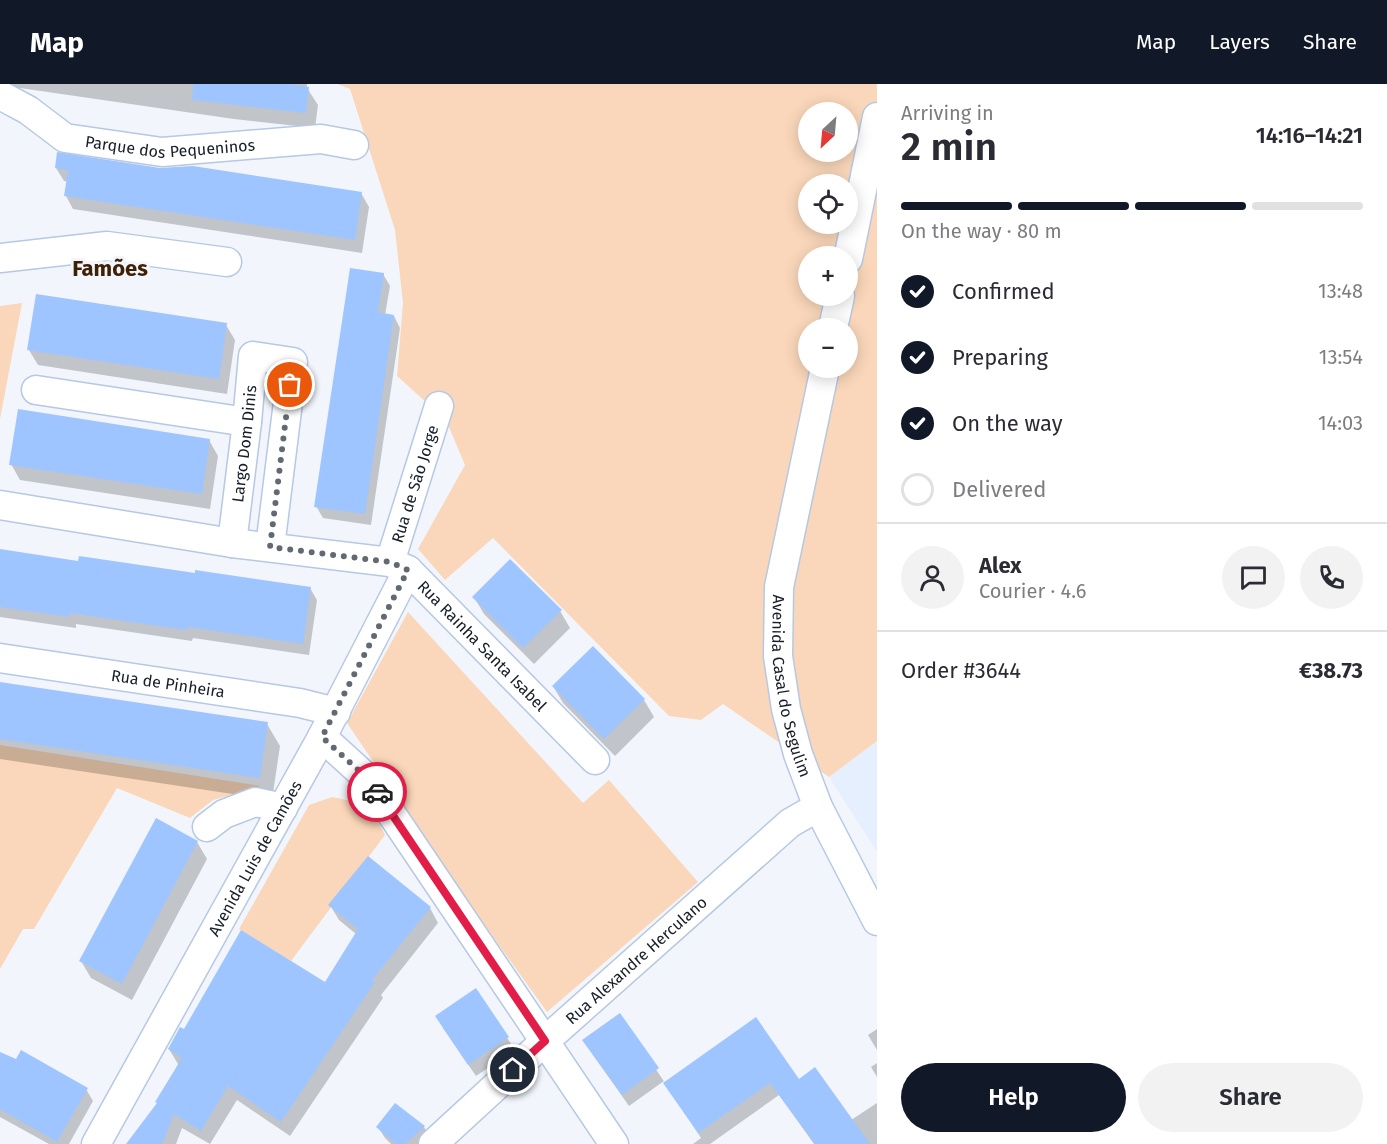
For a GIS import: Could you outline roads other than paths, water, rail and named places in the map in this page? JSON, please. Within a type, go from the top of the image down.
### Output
[{"type":"street","name":"Parque dos Pequeninos","points":[[0,95],[28,110],[65,138],[140,149],[162,152],[321,139],[354,145]]},
{"type":"street","points":[[851,246],[877,117]]},
{"type":"street","points":[[0,258],[107,246],[227,262]]},
{"type":"street","name":"Largo Dom Dinis","points":[[232,543],[253,356],[292,362],[270,547]]},
{"type":"street","name":"Avenida Casal do Segulim","points":[[823,378],[779,587],[778,656],[789,720],[798,754],[818,807],[877,921]]},
{"type":"street","points":[[36,390],[247,422]]},
{"type":"street","name":"Rua de São Jorge","points":[[399,566],[439,406]]},
{"type":"street","points":[[0,505],[232,543],[399,566]]},
{"type":"street","name":"Avenida Luis de Camões","points":[[96,1144],[336,712],[399,566]]},
{"type":"street","name":"Rua Rainha Santa Isabel","points":[[399,566],[595,760]]},
{"type":"street","name":"Rua de Pinheira","points":[[0,658],[300,703],[336,712]]},
{"type":"street","points":[[322,737],[368,779],[614,1144]]},
{"type":"street","points":[[207,827],[224,814],[255,802],[283,808]]},
{"type":"street","name":"Rua Alexandre Herculano","points":[[434,1144],[545,1041],[790,823],[818,807]]},
{"type":"district","name":"Famões","points":[[110,268]]}]
